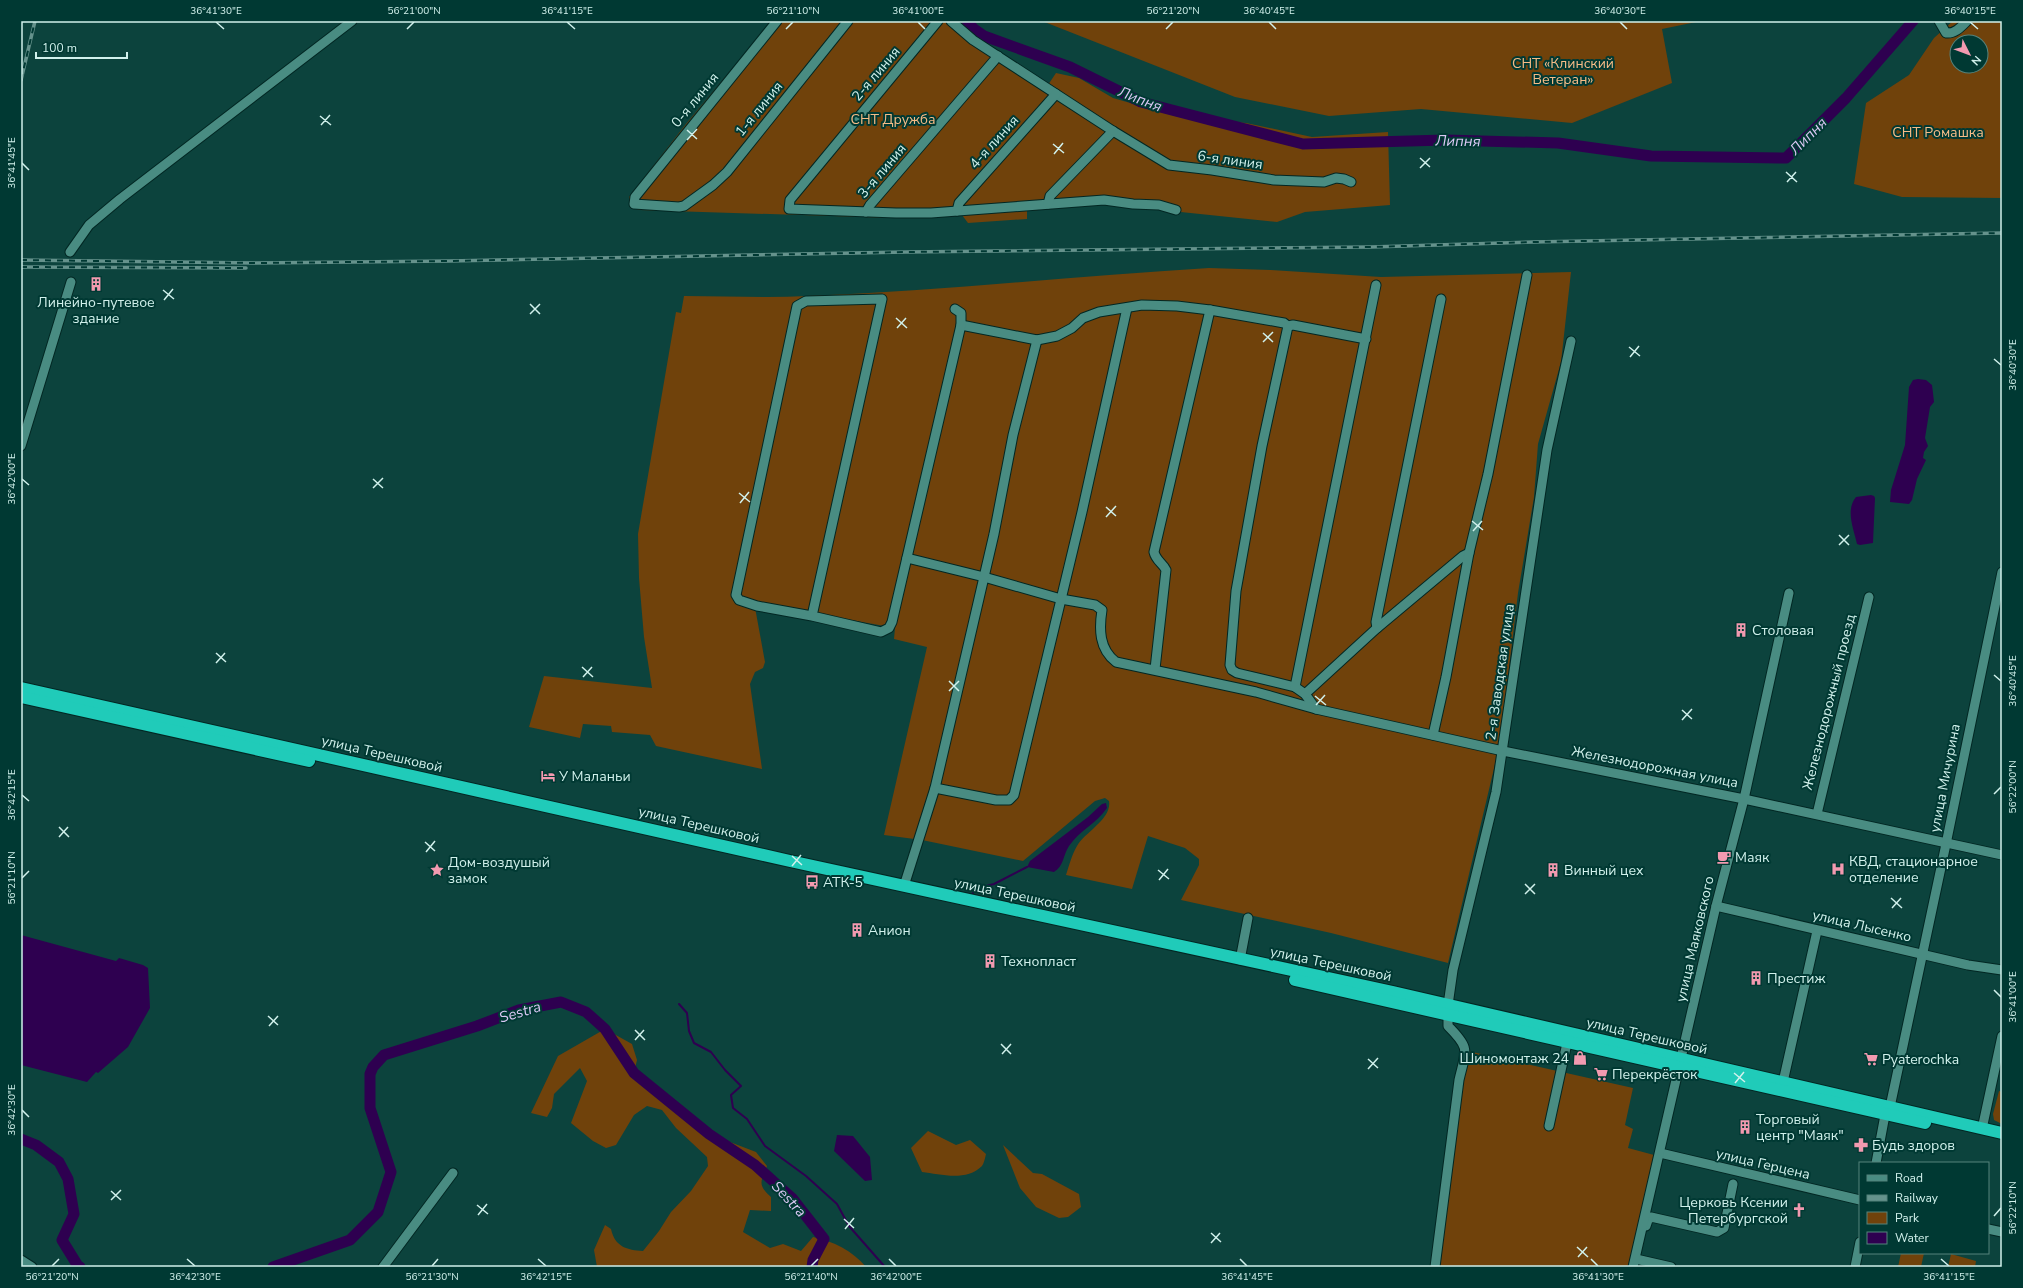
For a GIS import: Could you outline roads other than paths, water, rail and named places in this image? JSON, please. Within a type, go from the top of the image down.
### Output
[{"type":"highway","name":"улица Терешковой","points":[[21,688],[1240,960],[1447,1010],[1887,1111],[2002,1133]]},
{"type":"highway","name":"улица Терешковой","points":[[21,697],[1447,1010],[1567,1043],[1783,1082],[2002,1141]]},
{"type":"street","points":[[70,252],[88,225],[352,21]]},
{"type":"street","name":"0-я линия","points":[[684,206],[638,206],[634,204],[635,197],[777,21]]},
{"type":"street","name":"1-я линия","points":[[684,206],[714,185],[727,172],[848,21]]},
{"type":"street","name":"2-я линия","points":[[866,212],[793,211],[788,206],[790,200],[938,21]]},
{"type":"street","name":"6-я линия","points":[[951,21],[965,34],[1056,94],[1113,131],[1174,167],[1212,170],[1274,180],[1324,182],[1336,178],[1351,182]]},
{"type":"street","points":[[1939,21],[1946,33],[1954,32],[1967,21]]},
{"type":"street","name":"3-я линия","points":[[866,212],[875,199],[998,56]]},
{"type":"street","name":"4-я линия","points":[[957,211],[959,203],[1056,94]]},
{"type":"street","points":[[1048,204],[1050,196],[1113,131]]},
{"type":"street","points":[[866,212],[903,213],[957,211],[1111,200],[1133,204],[1154,204],[1176,210]]},
{"type":"street","points":[[1433,735],[1446,677],[1469,553],[1489,467],[1527,275]]},
{"type":"street","points":[[21,446],[71,282]]},
{"type":"street","points":[[1295,687],[1376,285]]},
{"type":"street","points":[[812,616],[882,299],[806,301],[797,306],[736,595],[739,600],[757,606],[812,616],[881,632],[886,631],[892,622],[961,324],[961,313],[955,309]]},
{"type":"street","points":[[1377,628],[1376,622],[1379,606],[1441,299]]},
{"type":"street","points":[[961,324],[1037,340],[1058,336],[1072,328],[1083,318],[1099,312],[1142,305],[1177,306],[1210,310],[1284,322],[1288,326]]},
{"type":"street","points":[[935,788],[996,800],[1009,800],[1014,795],[1082,512],[1127,308]]},
{"type":"street","points":[[1155,669],[1166,570],[1163,564],[1156,558],[1154,552],[1210,310]]},
{"type":"street","points":[[1288,326],[1293,325],[1366,339]]},
{"type":"street","points":[[1288,326],[1262,446],[1236,591],[1230,665],[1232,670],[1237,673],[1295,687],[1305,694],[1316,709]]},
{"type":"street","points":[[904,886],[935,788],[984,577],[1014,435],[1037,340]]},
{"type":"street","name":"2-я Заводская улица","points":[[1447,1010],[1454,970],[1496,792],[1547,450],[1572,341]]},
{"type":"street","points":[[1305,694],[1377,628],[1463,556],[1469,553]]},
{"type":"street","points":[[906,558],[984,577],[1061,599]]},
{"type":"street","name":"улица Мичурина","points":[[1876,1162],[1923,955],[2002,572]]},
{"type":"street","name":"улица Маяковского","points":[[1635,1263],[1716,906],[1744,799],[1789,593]]},
{"type":"street","name":"Железнодорожный проезд","points":[[1817,814],[1869,597]]},
{"type":"street","name":"Железнодорожная улица","points":[[1061,599],[1095,605],[1102,610],[1100,634],[1109,657],[1116,662],[1155,669],[1256,692],[1303,706],[1502,750],[1817,814],[1946,844],[2002,854]]},
{"type":"street","name":"улица Лысенко","points":[[1716,906],[1923,955],[2002,970]]},
{"type":"street","points":[[1240,960],[1248,918]]},
{"type":"street","points":[[1783,1082],[1817,931]]},
{"type":"street","points":[[1435,1267],[1459,1080],[1466,1049],[1463,1042],[1448,1026],[1447,1010]]},
{"type":"street","points":[[1982,1129],[2002,1036]]},
{"type":"street","points":[[1549,1126],[1567,1043]]},
{"type":"street","name":"улица Герцена","points":[[1660,1153],[1859,1200]]},
{"type":"street","points":[[383,1267],[453,1173]]},
{"type":"street","points":[[1638,1250],[1643,1242],[1648,1220],[1651,1217],[1717,1232],[1720,1231],[1724,1228],[1733,1184]]},
{"type":"street","points":[[1989,1229],[2002,1232]]},
{"type":"street","points":[[1855,1267],[1859,1247]]},
{"type":"street","points":[[21,1260],[32,1267]]},
{"type":"street","points":[[1635,1263],[1671,1267]]},
{"type":"water","points":[[1913,380],[1926,380],[1932,385],[1934,402],[1930,407],[1925,438],[1928,446],[1924,452],[1923,458],[1926,460],[1917,479],[1912,500],[1909,504],[1890,502],[1891,490],[1905,445],[1909,387]]},
{"type":"water","points":[[1871,495],[1875,498],[1873,543],[1860,545],[1857,544],[1852,526],[1851,508],[1856,497]]},
{"type":"water","points":[[1106,803],[1107,808],[1103,813],[1069,846],[1062,864],[1057,870],[1054,872],[1027,867],[1030,861],[1088,817],[1102,804]]},
{"type":"water","points":[[21,935],[116,961],[119,958],[143,965],[148,968],[150,1008],[128,1047],[98,1073],[96,1072],[87,1082],[21,1065]]},
{"type":"water","points":[[837,1135],[853,1136],[870,1157],[872,1180],[865,1181],[834,1151]]},
{"type":"waterway","name":"Липня","points":[[967,21],[974,29],[984,36],[1070,67],[1141,102],[1303,144],[1445,140],[1558,143],[1651,156],[1786,158],[1846,98],[1913,21]]},
{"type":"waterway","points":[[972,895],[975,889],[994,884],[1027,867]]},
{"type":"waterway","name":"Sestra","points":[[273,1267],[350,1240],[378,1212],[391,1172],[370,1108],[370,1074],[373,1067],[384,1055],[477,1026],[519,1010],[561,1002],[586,1012],[605,1029],[634,1073],[709,1134],[755,1165],[792,1198],[824,1239],[813,1260],[812,1267]]},
{"type":"waterway","points":[[679,1004],[687,1013],[689,1031],[694,1043],[711,1052],[725,1070],[741,1086],[731,1095],[733,1108],[747,1119],[765,1146],[806,1176],[837,1204],[849,1226],[885,1267]]},
{"type":"waterway","name":"Sestra","points":[[21,1139],[36,1145],[59,1162],[68,1179],[74,1214],[62,1240],[80,1267]]},
{"type":"railway","points":[[21,80],[35,21]]},
{"type":"railway","points":[[21,260],[255,263],[449,261],[906,252],[1371,247],[1533,242],[2002,233]]},
{"type":"railway","points":[[21,267],[246,268]]},
{"type":"place","name":"Линейно-путевое здание","points":[[96,284]]},
{"type":"place","name":"Столовая","points":[[1741,630]]},
{"type":"place","name":"У Маланьи","points":[[548,776]]},
{"type":"place","name":"Маяк","points":[[1724,857]]},
{"type":"place","name":"КВД, стационарное отделение","points":[[1838,869]]},
{"type":"place","name":"Дом-воздушый замок","points":[[437,870]]},
{"type":"place","name":"Винный цех","points":[[1553,870]]},
{"type":"place","name":"АТК-5","points":[[812,882]]},
{"type":"place","name":"Анион","points":[[857,930]]},
{"type":"place","name":"Технопласт","points":[[990,961]]},
{"type":"place","name":"Престиж","points":[[1756,978]]},
{"type":"place","name":"Шиномонтаж 24","points":[[1580,1058]]},
{"type":"place","name":"Pyaterochka","points":[[1871,1059]]},
{"type":"place","name":"Перекрёсток","points":[[1601,1074]]},
{"type":"place","name":"Торговый центр \"Маяк\"","points":[[1745,1127]]},
{"type":"place","name":"Будь здоров","points":[[1861,1145]]},
{"type":"place","name":"Церковь Ксении Петербургской","points":[[1799,1210]]},
{"type":"park label","name":"СНТ «Клинский Ветеран»","points":[[1563,72]]},
{"type":"park label","name":"СНТ Дружба","points":[[893,119]]},
{"type":"park label","name":"СНТ Ромашка","points":[[1938,132]]}]
